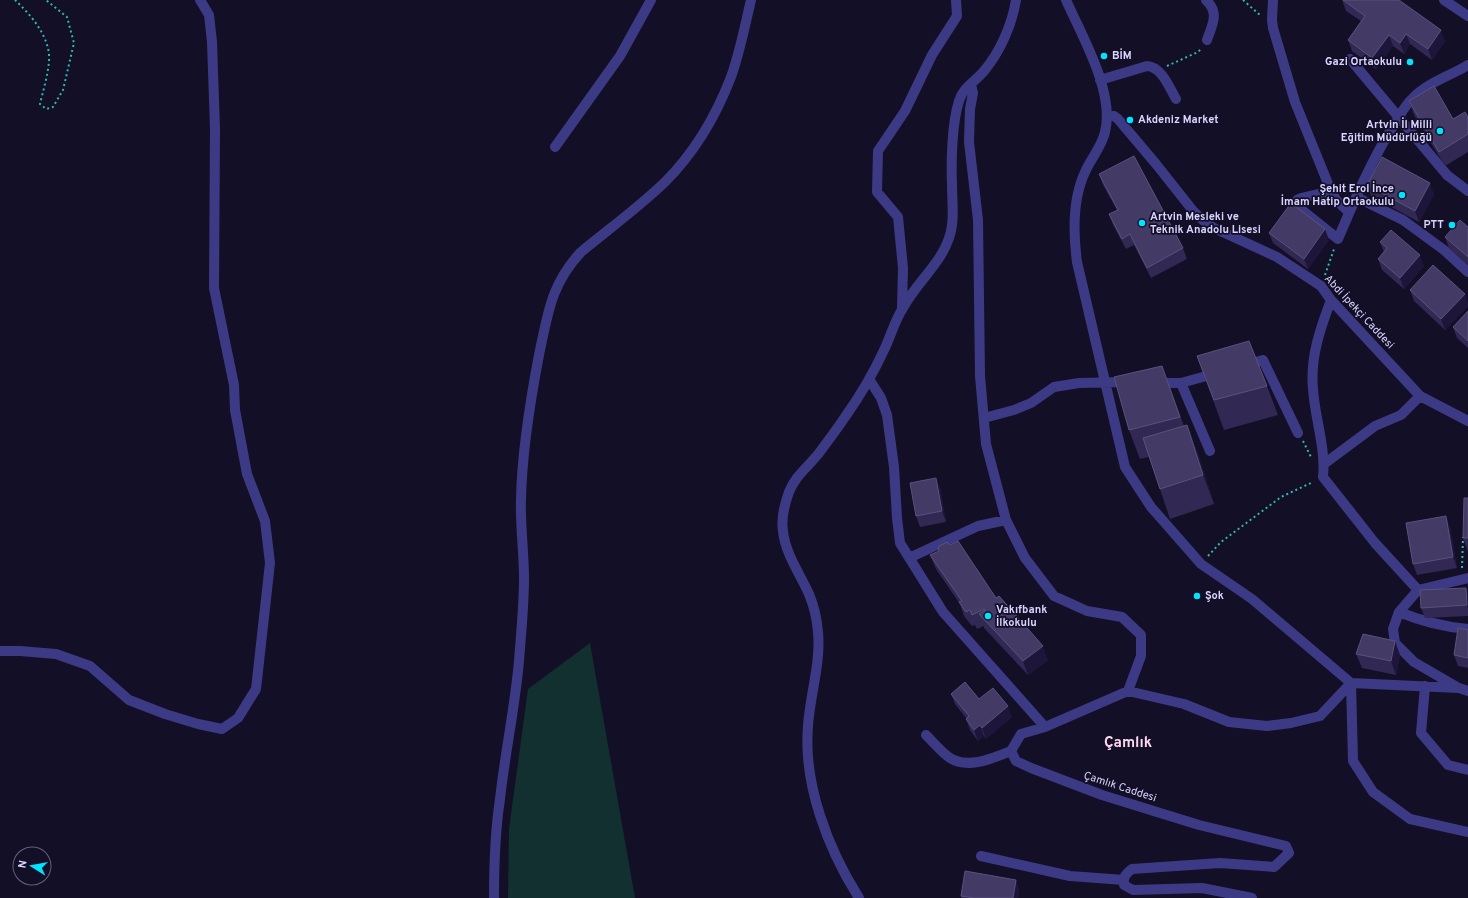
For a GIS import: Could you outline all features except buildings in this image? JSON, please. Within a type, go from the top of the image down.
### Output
[{"type":"street","points":[[0,651],[56,654],[90,666],[129,700],[164,714],[198,724],[222,728],[238,718],[256,689],[270,563],[265,521],[247,474],[235,410],[234,385],[214,288],[215,129],[212,42],[209,15],[200,0]]},
{"type":"street","points":[[555,147],[620,56],[651,0]]},
{"type":"street","points":[[494,898],[496,833],[516,698],[522,620],[524,578],[521,502],[524,449],[533,385],[551,301],[563,274],[581,252],[655,192],[679,167],[697,143],[720,104],[732,75],[751,0]]},
{"type":"street","points":[[902,308],[903,268],[898,217],[877,192],[878,151],[905,111],[932,55],[957,16],[956,0]]},
{"type":"street","points":[[859,898],[833,848],[819,813],[812,783],[807,755],[808,726],[816,666],[818,635],[815,614],[810,596],[787,546],[782,528],[783,516],[790,491],[798,476],[818,454],[849,412],[869,379],[885,348],[902,308],[936,263],[950,238],[952,226],[952,158],[956,113],[964,89],[984,72],[1001,44],[1010,25],[1016,0]]},
{"type":"street","points":[[1066,0],[1100,80],[1106,103],[1105,132],[1086,169],[1078,191],[1074,224],[1077,262],[1125,467],[1151,508],[1201,564],[1252,599],[1300,642],[1351,683],[1425,686],[1463,690]]},
{"type":"street","points":[[1206,0],[1214,10],[1215,14],[1207,40]]},
{"type":"street","points":[[1273,0],[1273,28],[1295,102],[1331,191],[1336,200],[1349,212]]},
{"type":"street","points":[[1444,0],[1468,16]]},
{"type":"street","points":[[1350,59],[1447,176],[1468,191]]},
{"type":"street","points":[[1331,191],[1301,198],[1297,200],[1296,203],[1298,207],[1338,239],[1349,212],[1383,141],[1398,118],[1413,98],[1422,90],[1468,65]]},
{"type":"street","points":[[1100,80],[1147,66],[1155,68],[1158,71],[1176,99]]},
{"type":"street","points":[[971,84],[974,93],[970,110],[969,142],[978,220],[980,376],[986,444],[1006,520],[1025,558],[1054,596],[1087,611],[1122,617],[1141,635],[1140,656],[1128,691]]},
{"type":"street","name":"Abdi İpekçi Caddesi","points":[[1106,114],[1118,119],[1194,212],[1204,221],[1214,228],[1277,257],[1321,286],[1331,300],[1420,396],[1468,421]]},
{"type":"street","points":[[1356,197],[1403,220],[1444,250],[1468,272]]},
{"type":"street","points":[[1331,300],[1318,340],[1312,376],[1324,464],[1323,477],[1375,544],[1418,590]]},
{"type":"street","points":[[984,418],[1014,410],[1031,403],[1054,387],[1079,383],[1105,382],[1181,383],[1263,360],[1298,433]]},
{"type":"street","points":[[869,379],[881,398],[888,415],[900,543],[943,612],[1045,727]]},
{"type":"street","points":[[1181,383],[1210,451]]},
{"type":"street","points":[[1324,464],[1375,426],[1401,415],[1420,396]]},
{"type":"street","points":[[909,558],[978,526],[1006,520]]},
{"type":"street","points":[[1463,690],[1414,662],[1395,643],[1393,629],[1399,612],[1418,590],[1465,578]]},
{"type":"street","points":[[1399,612],[1425,622],[1468,629]]},
{"type":"street","points":[[926,735],[947,756],[960,761],[988,761],[1011,751],[1020,734],[1045,727],[1128,691],[1184,704],[1228,722],[1267,726],[1291,723],[1320,716],[1351,683]]},
{"type":"street","points":[[1351,683],[1353,761],[1373,792],[1410,819],[1468,832]]},
{"type":"street","points":[[1425,686],[1421,733],[1448,765],[1468,770]]},
{"type":"street","name":"Çamlık Caddesi","points":[[1011,751],[1016,761],[1088,789],[1199,825],[1286,846],[1289,853],[1274,867],[1220,862],[1132,869],[1125,874],[1124,880]]},
{"type":"street","points":[[981,856],[1070,876],[1124,880],[1124,885],[1134,890],[1202,888],[1252,898]]},
{"type":"path","points":[[15,0],[27,11],[45,37],[49,60],[40,104],[46,110],[53,107],[63,90],[74,43],[67,17],[46,0]]},
{"type":"path","points":[[1243,0],[1258,14],[1272,20]]},
{"type":"path","points":[[1158,71],[1198,52],[1205,45],[1207,40]]},
{"type":"path","points":[[1321,286],[1338,239]]},
{"type":"path","points":[[1298,433],[1312,458]]},
{"type":"path","points":[[1201,564],[1221,542],[1281,498],[1323,477]]},
{"type":"path","points":[[1463,535],[1465,578]]},
{"type":"green space","points":[[590,643],[635,898],[508,898],[509,829],[528,689]]},
{"type":"place","name":"BİM","points":[[1104,56]]},
{"type":"place","name":"Gazi Ortaokulu","points":[[1410,62]]},
{"type":"place","name":"Akdeniz Market","points":[[1130,120]]},
{"type":"place","name":"Artvin İl Milli Eğitim Müdürlüğü","points":[[1440,131]]},
{"type":"place","name":"Şehit Erol İnce İmam Hatip Ortaokulu","points":[[1402,195]]},
{"type":"place","name":"Artvin Mesleki ve Teknik Anadolu Lisesi","points":[[1142,223]]},
{"type":"place","name":"PTT","points":[[1452,225]]},
{"type":"place","name":"Şok","points":[[1197,596]]},
{"type":"place","name":"Vakıfbank İlkokulu","points":[[988,616]]},
{"type":"district","name":"Çamlık","points":[[1128,743]]}]
